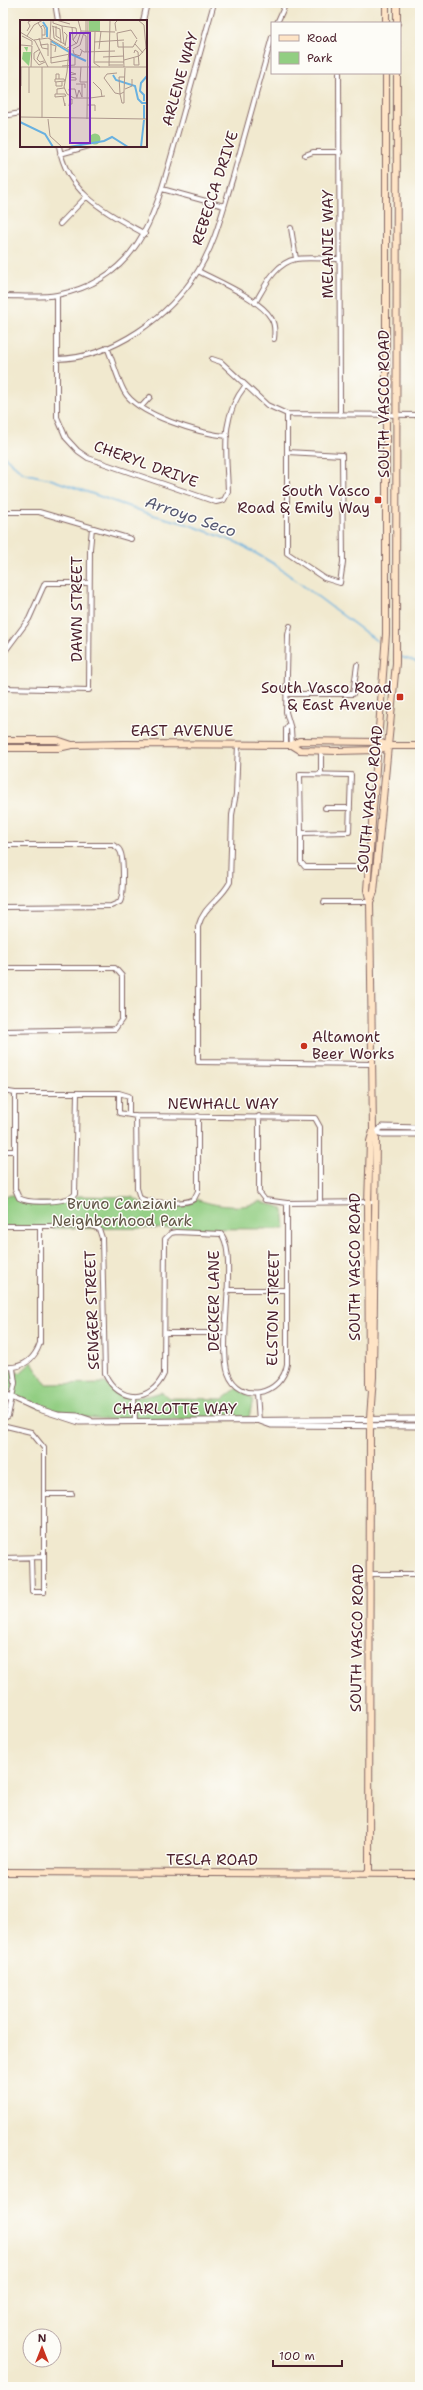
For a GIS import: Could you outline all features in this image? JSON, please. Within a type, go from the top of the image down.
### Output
[{"type":"main road","points":[[386,3],[386,22]]},
{"type":"main road","points":[[398,3],[398,22]]},
{"type":"main road","name":"SOUTH VASCO ROAD","points":[[369,1873],[371,1574],[370,1418],[373,1377],[371,1202],[376,1139],[372,1064],[370,902],[367,890],[386,634],[386,74]]},
{"type":"main road","name":"SOUTH VASCO ROAD","points":[[370,902],[374,892],[396,663],[397,74]]},
{"type":"main road","name":"EAST AVENUE","points":[[3,740],[58,740],[72,745]]},
{"type":"main road","name":"EAST AVENUE","points":[[3,748],[58,748],[72,745],[289,745],[299,741],[379,742],[389,746]]},
{"type":"main road","name":"EAST AVENUE","points":[[289,745],[300,750],[378,750],[389,746],[420,746]]},
{"type":"main road","name":"TESLA ROAD","points":[[3,1872],[420,1874]]},
{"type":"street","points":[[55,3],[58,20]]},
{"type":"street","points":[[143,20],[147,3]]},
{"type":"street","name":"ARLENE WAY","points":[[3,296],[57,295],[78,289],[101,278],[125,260],[145,234],[162,189],[214,3]]},
{"type":"street","points":[[276,22],[286,3]]},
{"type":"street","points":[[344,3],[382,3]]},
{"type":"street","name":"REBECCA DRIVE","points":[[57,359],[67,358],[107,347],[154,320],[179,296],[198,271],[208,251],[224,206],[271,41]]},
{"type":"street","name":"MELANIE WAY","points":[[338,74],[340,152],[340,416]]},
{"type":"street","points":[[3,116],[20,113]]},
{"type":"street","points":[[59,147],[60,154],[70,178],[86,197],[99,208],[145,234]]},
{"type":"street","points":[[60,154],[85,147]]},
{"type":"street","points":[[304,155],[313,152],[340,152]]},
{"type":"street","points":[[162,189],[224,206]]},
{"type":"street","points":[[60,224],[86,197]]},
{"type":"street","points":[[291,228],[296,259]]},
{"type":"street","points":[[255,303],[271,276],[283,265],[296,259],[339,259]]},
{"type":"street","points":[[198,271],[255,303],[271,317],[275,328],[274,339]]},
{"type":"street","name":"CHERYL DRIVE","points":[[57,295],[57,417],[61,430],[73,446],[88,458],[219,502],[224,500],[228,492],[227,436],[229,412],[235,399],[244,386]]},
{"type":"street","points":[[107,347],[124,391],[141,407],[154,414],[208,433],[227,436]]},
{"type":"street","points":[[212,359],[220,362],[244,386],[267,405],[287,414],[340,416],[420,416]]},
{"type":"street","points":[[141,407],[150,396]]},
{"type":"street","points":[[287,414],[287,452],[287,553],[324,578],[340,583],[343,562],[342,455],[339,453],[287,452]]},
{"type":"street","points":[[3,512],[39,512],[131,539]]},
{"type":"street","name":"DAWN STREET","points":[[3,688],[89,690],[92,528]]},
{"type":"street","points":[[3,654],[29,619],[45,583],[90,583]]},
{"type":"street","points":[[289,745],[291,729],[286,712],[286,694],[288,635],[290,626]]},
{"type":"street","points":[[286,694],[353,694],[357,665]]},
{"type":"street","points":[[238,744],[236,794],[232,815],[230,882],[225,891],[204,910],[198,927],[198,1062],[372,1064]]},
{"type":"street","points":[[320,750],[321,774]]},
{"type":"street","points":[[301,832],[349,832],[351,775],[300,774],[301,862],[305,867],[369,867]]},
{"type":"street","points":[[325,808],[350,808]]},
{"type":"street","points":[[3,845],[113,846],[120,850],[122,856],[122,895],[120,902],[111,906],[3,907]]},
{"type":"street","points":[[324,902],[370,902]]},
{"type":"street","points":[[3,968],[114,968],[122,976],[122,1019],[115,1029],[3,1032]]},
{"type":"street","points":[[3,1091],[15,1093],[119,1093],[129,1096],[129,1114],[119,1113],[119,1093]]},
{"type":"street","points":[[15,1093],[15,1189],[19,1198],[27,1201],[57,1201],[72,1197],[76,1189],[77,1093]]},
{"type":"street","name":"NEWHALL WAY","points":[[129,1114],[136,1116],[311,1117],[317,1120],[320,1127],[320,1202]]},
{"type":"street","points":[[136,1116],[137,1188],[140,1198],[148,1202],[186,1202],[194,1199],[198,1191],[198,1116]]},
{"type":"street","points":[[259,1116],[260,1196],[270,1203],[371,1202]]},
{"type":"street","points":[[375,1131],[382,1127],[420,1128]]},
{"type":"street","points":[[375,1131],[382,1134],[420,1134]]},
{"type":"street","points":[[3,1151],[15,1151]]},
{"type":"street","name":"ELSTON STREET","points":[[257,1393],[264,1392],[278,1384],[286,1371],[287,1203]]},
{"type":"street","points":[[3,1226],[40,1226],[40,1343],[33,1358],[18,1367],[3,1367]]},
{"type":"street","name":"SENGER STREET","points":[[40,1226],[92,1226],[99,1229],[102,1238],[105,1374],[111,1386],[117,1391],[134,1396]]},
{"type":"street","name":"DECKER LANE","points":[[134,1396],[150,1392],[161,1380],[165,1365],[165,1243],[171,1233],[221,1234],[226,1242],[227,1290],[225,1333],[228,1373],[239,1387],[257,1393]]},
{"type":"street","points":[[227,1290],[286,1290]]},
{"type":"street","points":[[165,1333],[225,1333]]},
{"type":"street","points":[[13,1368],[15,1383],[8,1416],[3,1418],[4,1427],[31,1432],[44,1448],[44,1592],[32,1592],[31,1558]]},
{"type":"street","name":"CHARLOTTE WAY","points":[[3,1393],[11,1398],[79,1422],[259,1421],[270,1419],[370,1418],[420,1419]]},
{"type":"street","points":[[257,1393],[259,1421]]},
{"type":"street","points":[[134,1396],[135,1421]]},
{"type":"street","points":[[3,1406],[5,1401],[11,1398]]},
{"type":"street","name":"CHARLOTTE WAY","points":[[259,1421],[270,1425],[420,1426]]},
{"type":"street","points":[[45,1494],[72,1494]]},
{"type":"street","points":[[3,1558],[44,1557]]},
{"type":"street","points":[[371,1574],[420,1574]]},
{"type":"green space","name":"Bruno Canziani Neighborhood Park","points":[[13,1195],[18,1200],[28,1203],[69,1202],[78,1196],[132,1197],[144,1204],[189,1204],[197,1199],[211,1204],[238,1206],[254,1204],[260,1201],[282,1209],[285,1229],[3,1228],[3,1196]]},
{"type":"green space","points":[[32,1362],[46,1384],[106,1383],[112,1389],[125,1396],[139,1397],[161,1392],[169,1398],[223,1399],[237,1388],[253,1399],[249,1417],[242,1419],[130,1420],[100,1419],[72,1415],[46,1410],[23,1401],[3,1387],[3,1370],[20,1373]]},
{"type":"waterway","name":"Arroyo Seco","points":[[3,455],[23,473],[50,479],[153,515],[187,524],[238,543],[274,564],[377,641]]},
{"type":"waterway","name":"Arroyo Seco","points":[[401,657],[420,663]]},
{"type":"place","name":"South Vasco Road & Emily Way","points":[[378,500]]},
{"type":"place","name":"South Vasco Road & East Avenue","points":[[400,697]]},
{"type":"place","name":"Altamont Beer Works","points":[[304,1046]]}]
